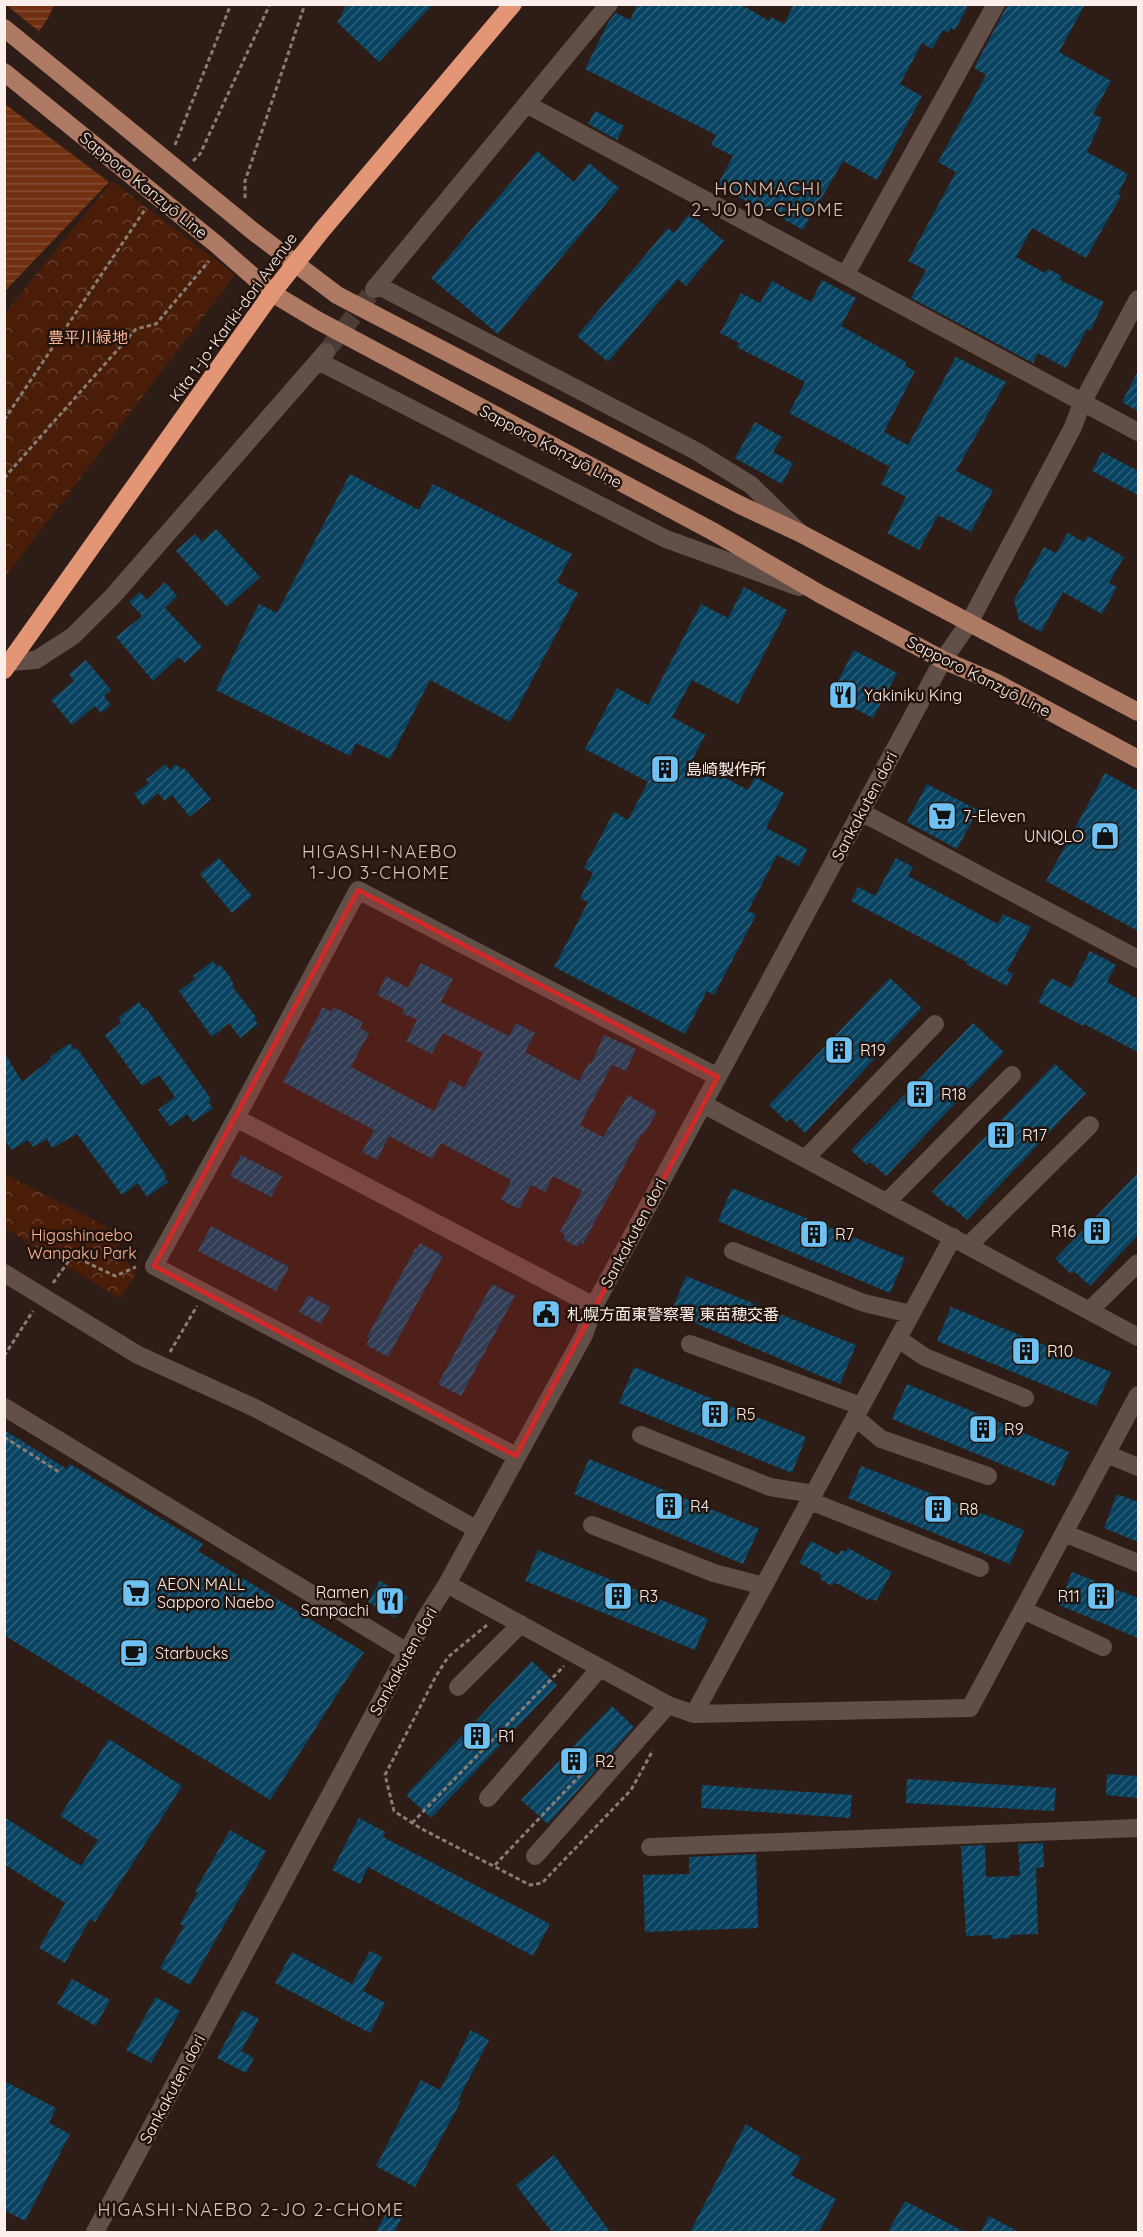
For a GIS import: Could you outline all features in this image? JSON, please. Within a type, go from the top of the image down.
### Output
[{"type":"highway","name":"Kita 1-jo･Kariki-dori Avenue","points":[[7,666],[272,293],[513,4]]},
{"type":"main road","name":"Sapporo Kanzyō Line","points":[[4,28],[295,265],[337,295],[729,500],[800,533],[1138,712]]},
{"type":"main road","name":"Sapporo Kanzyō Line","points":[[4,72],[216,244],[272,293],[399,366],[714,532],[820,594],[943,660],[995,682],[1138,759]]},
{"type":"street","points":[[609,4],[376,287],[696,451],[751,485],[800,533]]},
{"type":"street","points":[[846,274],[996,4]]},
{"type":"street","points":[[528,105],[1138,432]]},
{"type":"street","name":"Sankakuten dori","points":[[95,2232],[407,1652],[584,1335],[594,1306],[943,660],[969,623],[1074,427],[1082,403],[1138,299]]},
{"type":"street","points":[[7,666],[36,660],[73,636],[112,597],[322,356],[666,539],[820,594]]},
{"type":"street","points":[[861,812],[1138,959]]},
{"type":"street","points":[[516,1456],[154,1266],[358,890],[718,1077]]},
{"type":"street","points":[[806,1158],[934,1024]]},
{"type":"street","points":[[887,1202],[1012,1075]]},
{"type":"street","points":[[703,1104],[1138,1337]]},
{"type":"street","points":[[236,1118],[594,1306]]},
{"type":"street","points":[[694,1714],[911,1314],[960,1241],[1090,1125]]},
{"type":"street","points":[[733,1251],[864,1303],[911,1314]]},
{"type":"street","points":[[1089,1311],[1138,1263]]},
{"type":"street","points":[[4,1273],[138,1355],[253,1407],[476,1529]]},
{"type":"street","points":[[898,1339],[926,1357],[1025,1398]]},
{"type":"street","points":[[690,1344],[858,1412],[881,1439],[988,1476]]},
{"type":"street","points":[[447,1584],[668,1705],[694,1714],[970,1708],[1138,1395]]},
{"type":"street","points":[[4,1407],[407,1652]]},
{"type":"street","points":[[641,1435],[770,1487],[812,1497],[980,1568]]},
{"type":"street","points":[[1107,1454],[1138,1467]]},
{"type":"street","points":[[592,1525],[714,1573],[764,1586]]},
{"type":"street","points":[[1065,1533],[1138,1563]]},
{"type":"street","points":[[1023,1610],[1104,1647]]},
{"type":"street","points":[[458,1687],[521,1624]]},
{"type":"street","points":[[488,1798],[600,1668]]},
{"type":"street","points":[[535,1856],[668,1705]]},
{"type":"street","points":[[650,1847],[1138,1827]]},
{"type":"path","points":[[172,153],[231,4]]},
{"type":"path","points":[[192,161],[200,154],[270,4]]},
{"type":"path","points":[[244,198],[245,181],[305,4]]},
{"type":"path","points":[[4,420],[148,205]]},
{"type":"path","points":[[4,478],[136,328],[156,324],[209,261]]},
{"type":"path","points":[[54,1281],[70,1259],[82,1260],[115,1276],[144,1264]]},
{"type":"path","points":[[161,1366],[200,1301]]},
{"type":"path","points":[[4,1356],[37,1305]]},
{"type":"path","points":[[4,1437],[59,1472]]},
{"type":"path","points":[[412,1823],[567,1663]]},
{"type":"path","points":[[495,1865],[590,1764]]},
{"type":"highlighted area","points":[[358,890],[718,1077],[516,1456],[154,1266]]},
{"type":"green space","name":"豊平川緑地","points":[[112,181],[235,275],[5,577],[5,313]]},
{"type":"green space","name":"Higashinaebo Wanpaku Park","points":[[5,1174],[105,1226],[136,1275],[120,1299],[5,1228]]},
{"type":"shaded area","points":[[5,5],[54,5],[48,18],[5,82]]},
{"type":"shaded area","points":[[5,104],[109,182],[5,291]]},
{"type":"pier","points":[[4,5],[41,33],[4,85]]},
{"type":"building","points":[[346,4],[433,4],[379,62],[337,22]]},
{"type":"building","points":[[638,4],[740,4],[769,21],[771,17],[784,24],[794,4],[969,4],[955,30],[951,28],[948,33],[943,30],[932,49],[922,43],[900,84],[922,96],[877,180],[843,161],[803,230],[755,203],[754,205],[717,186],[733,156],[711,145],[716,135],[585,69],[609,21],[616,13],[630,20]]},
{"type":"building","points":[[1008,4],[1085,4],[1059,52],[1111,81],[1093,114],[1102,118],[1087,152],[1128,174],[1118,194],[1121,196],[1086,258],[1032,228],[1016,257],[1045,273],[1048,269],[1062,276],[1060,280],[1104,302],[1090,331],[1087,329],[1066,368],[1038,353],[1033,363],[911,298],[926,270],[908,261],[956,172],[938,162],[986,75],[974,68]]},
{"type":"building","points":[[595,111],[624,126],[617,140],[588,124]]},
{"type":"building","points":[[537,151],[574,182],[589,163],[619,188],[498,334],[431,278]]},
{"type":"building","points":[[690,213],[724,241],[686,286],[678,279],[608,362],[577,336],[668,228],[674,233]]},
{"type":"building","points":[[822,280],[856,298],[841,326],[906,362],[905,366],[915,371],[884,432],[908,445],[956,357],[1006,382],[956,471],[993,490],[971,532],[938,515],[919,550],[887,533],[906,497],[881,484],[890,467],[789,413],[805,382],[737,347],[739,343],[720,333],[741,293],[760,303],[772,281],[811,302]]},
{"type":"building","points":[[1138,371],[1138,411],[1122,402]]},
{"type":"building","points":[[755,422],[782,437],[773,452],[793,463],[782,484],[735,458]]},
{"type":"building","points":[[1102,452],[1138,471],[1138,495],[1092,471]]},
{"type":"building","points":[[350,474],[419,510],[433,484],[572,554],[557,582],[578,593],[510,722],[430,680],[390,759],[356,743],[350,756],[216,690],[259,604],[277,613]]},
{"type":"building","points":[[216,529],[260,577],[227,607],[176,551],[195,534],[202,542]]},
{"type":"building","points":[[1068,533],[1084,542],[1088,536],[1124,557],[1109,583],[1117,587],[1102,614],[1063,592],[1041,632],[1019,620],[1014,600],[1044,547],[1056,553]]},
{"type":"building","points":[[165,582],[177,596],[165,608],[202,647],[185,663],[179,657],[153,681],[116,637],[142,616],[129,602],[140,592],[147,600]]},
{"type":"building","points":[[744,587],[787,610],[738,704],[692,680],[672,717],[705,735],[692,760],[748,790],[755,777],[784,793],[766,828],[807,849],[799,866],[777,855],[748,911],[756,915],[714,995],[707,991],[685,1034],[554,967],[588,902],[580,898],[593,873],[584,868],[614,812],[628,820],[648,782],[585,749],[617,688],[648,705],[701,604],[728,618]]},
{"type":"building","points":[[854,650],[897,673],[873,718],[830,696]]},
{"type":"building","points":[[86,660],[111,690],[104,696],[111,705],[101,713],[95,706],[72,725],[51,700],[74,681],[69,674]]},
{"type":"building","points":[[165,764],[170,770],[176,764],[182,770],[184,768],[211,799],[190,817],[172,795],[165,801],[158,793],[143,806],[134,794],[149,783],[146,780]]},
{"type":"building","name":"UNIQLO","points":[[1105,773],[1138,791],[1138,931],[1046,881]]},
{"type":"building","name":"7-Eleven","points":[[927,784],[978,810],[957,849],[907,822]]},
{"type":"building","points":[[219,858],[252,896],[232,913],[200,874]]},
{"type":"building","points":[[896,858],[913,867],[908,876],[998,924],[1003,914],[1031,927],[1007,971],[1013,974],[1007,986],[966,964],[967,962],[851,901],[858,887],[875,896]]},
{"type":"building","points":[[1090,951],[1116,965],[1107,982],[1138,999],[1138,1052],[1038,1002],[1051,978],[1071,988]]},
{"type":"building","points":[[213,961],[217,967],[220,965],[230,977],[234,985],[232,986],[256,1017],[254,1019],[258,1024],[240,1038],[229,1023],[212,1037],[179,991],[195,979],[193,976]]},
{"type":"building","points":[[421,963],[453,979],[441,1002],[509,1036],[516,1023],[535,1033],[525,1052],[579,1081],[589,1062],[591,1064],[604,1035],[636,1049],[626,1071],[612,1065],[580,1125],[603,1137],[628,1095],[657,1112],[644,1134],[642,1133],[583,1244],[580,1242],[577,1247],[563,1239],[565,1235],[560,1232],[582,1191],[553,1176],[545,1192],[531,1185],[519,1209],[501,1200],[511,1180],[441,1143],[432,1159],[389,1136],[377,1160],[362,1152],[374,1130],[283,1082],[323,1007],[331,1012],[334,1007],[363,1022],[360,1028],[369,1033],[351,1067],[434,1111],[450,1080],[464,1088],[483,1053],[443,1033],[432,1054],[406,1041],[417,1020],[402,1013],[404,1009],[377,995],[386,976],[408,988]]},
{"type":"building","points":[[890,978],[922,1008],[805,1133],[790,1118],[787,1122],[769,1105]]},
{"type":"building","points":[[139,1002],[144,1009],[146,1008],[211,1099],[208,1102],[213,1108],[193,1122],[187,1114],[170,1126],[158,1110],[175,1097],[159,1075],[142,1086],[105,1035],[121,1023],[118,1018]]},
{"type":"building","points":[[973,1023],[1004,1052],[886,1176],[870,1162],[867,1165],[851,1150]]},
{"type":"building","points":[[70,1043],[75,1050],[77,1048],[166,1175],[164,1177],[168,1182],[147,1197],[138,1183],[122,1195],[77,1134],[52,1148],[47,1139],[33,1147],[28,1140],[11,1150],[7,1143],[4,1143],[4,1052],[22,1082]]},
{"type":"building","points":[[1055,1064],[1086,1093],[967,1220],[932,1192]]},
{"type":"building","points":[[241,1155],[282,1176],[271,1197],[230,1176]]},
{"type":"building","points":[[1138,1173],[1138,1235],[1090,1286],[1074,1271],[1071,1274],[1055,1259]]},
{"type":"building","name":"R7","points":[[732,1188],[905,1258],[890,1293],[718,1221]]},
{"type":"building","points":[[211,1226],[289,1267],[276,1291],[198,1251]]},
{"type":"building","points":[[420,1243],[443,1256],[388,1357],[366,1345],[370,1338],[367,1337]]},
{"type":"building","points":[[686,1276],[856,1345],[840,1384],[671,1313]]},
{"type":"building","points":[[492,1284],[515,1296],[461,1396],[438,1384]]},
{"type":"building","points":[[308,1295],[330,1307],[321,1324],[299,1312]]},
{"type":"building","points":[[544,1299],[558,1306],[547,1329],[533,1322]]},
{"type":"building","name":"R10","points":[[951,1307],[1111,1372],[1096,1406],[937,1341]]},
{"type":"building","name":"R5","points":[[634,1367],[806,1437],[792,1473],[619,1403]]},
{"type":"building","name":"R9","points":[[907,1384],[1069,1452],[1054,1486],[892,1419]]},
{"type":"building","name":"AEON MALL Sapporo Naebo","points":[[4,1430],[67,1469],[70,1464],[203,1544],[198,1551],[364,1652],[270,1800],[4,1635]]},
{"type":"building","name":"R4","points":[[589,1459],[759,1529],[743,1564],[574,1494]]},
{"type":"building","name":"R8","points":[[861,1466],[1024,1530],[1010,1564],[848,1498]]},
{"type":"building","points":[[1117,1494],[1138,1502],[1138,1542],[1104,1528]]},
{"type":"building","points":[[811,1541],[838,1555],[841,1550],[846,1552],[848,1548],[892,1572],[876,1601],[869,1598],[868,1600],[834,1582],[832,1586],[820,1579],[822,1575],[799,1563]]},
{"type":"building","name":"R3","points":[[538,1550],[708,1619],[695,1650],[525,1581]]},
{"type":"building","name":"R11","points":[[1072,1572],[1138,1598],[1138,1638],[1059,1605]]},
{"type":"building","points":[[380,1581],[408,1597],[395,1618],[368,1602]]},
{"type":"building","name":"R1","points":[[532,1661],[557,1685],[431,1818],[406,1795]]},
{"type":"building","name":"R2","points":[[612,1706],[634,1727],[548,1824],[521,1800]]},
{"type":"building","points":[[109,1739],[182,1786],[95,1922],[90,1919],[65,1963],[39,1948],[65,1903],[4,1864],[4,1817],[81,1866],[98,1840],[60,1816]]},
{"type":"building","points":[[1107,1774],[1138,1776],[1138,1798],[1106,1795]]},
{"type":"building","points":[[907,1779],[1056,1788],[1054,1811],[906,1803]]},
{"type":"building","points":[[702,1785],[852,1795],[850,1818],[701,1808]]},
{"type":"building","points":[[359,1818],[385,1832],[383,1837],[550,1924],[533,1956],[368,1867],[360,1884],[332,1870]]},
{"type":"building","points":[[230,1830],[266,1851],[190,1985],[160,1968],[184,1926],[180,1924],[198,1892],[195,1891]]},
{"type":"building","points":[[1043,1843],[1044,1867],[1036,1868],[1038,1934],[1010,1935],[1010,1938],[992,1939],[992,1935],[966,1936],[961,1846],[985,1845],[986,1877],[1020,1876],[1018,1844]]},
{"type":"building","points":[[756,1854],[758,1928],[645,1932],[643,1875],[689,1874],[689,1857]]},
{"type":"building","points":[[370,1951],[382,1957],[363,1991],[385,2003],[370,2033],[275,1983],[292,1952],[352,1984]]},
{"type":"building","points":[[72,1979],[110,2000],[96,2026],[57,2004]]},
{"type":"building","points":[[156,1997],[180,2011],[151,2063],[126,2050]]},
{"type":"building","points":[[242,2010],[259,2019],[241,2051],[254,2058],[246,2073],[217,2058]]},
{"type":"building","points":[[471,2030],[489,2040],[458,2100],[461,2101],[415,2187],[376,2166],[421,2080],[440,2090]]},
{"type":"building","points":[[4,2081],[56,2108],[49,2123],[70,2134],[25,2221],[4,2210]]},
{"type":"building","points":[[746,2124],[801,2158],[791,2175],[836,2199],[819,2232],[690,2232]]},
{"type":"building","points":[[554,2155],[610,2232],[552,2232],[516,2185]]},
{"type":"building","points":[[905,2201],[965,2232],[888,2232]]},
{"type":"building","points":[[388,2210],[402,2217],[394,2232],[376,2232]]},
{"type":"building","points":[[989,2216],[1019,2232],[981,2232]]},
{"type":"tunnel","points":[[326,352],[374,289]]},
{"type":"place","name":"Yakiniku King","points":[[843,695]]},
{"type":"place","name":"島崎製作所","points":[[665,769]]},
{"type":"place","name":"7-Eleven","points":[[942,816]]},
{"type":"place","name":"UNIQLO","points":[[1105,836]]},
{"type":"place","name":"R19","points":[[839,1050]]},
{"type":"place","name":"R18","points":[[920,1094]]},
{"type":"place","name":"R17","points":[[1001,1135]]},
{"type":"place","name":"R16","points":[[1097,1231]]},
{"type":"place","name":"R7","points":[[814,1234]]},
{"type":"place","name":"札幌方面東警察署 東苗穂交番","points":[[546,1314]]},
{"type":"place","name":"R10","points":[[1026,1351]]},
{"type":"place","name":"R5","points":[[715,1414]]},
{"type":"place","name":"R9","points":[[983,1429]]},
{"type":"place","name":"R4","points":[[669,1506]]},
{"type":"place","name":"R8","points":[[938,1509]]},
{"type":"place","name":"AEON MALL Sapporo Naebo","points":[[136,1593]]},
{"type":"place","name":"R3","points":[[618,1596]]},
{"type":"place","name":"R11","points":[[1101,1596]]},
{"type":"place","name":"Ramen Sanpachi","points":[[390,1601]]},
{"type":"place","name":"Starbucks","points":[[134,1653]]},
{"type":"place","name":"R1","points":[[477,1736]]},
{"type":"place","name":"R2","points":[[574,1761]]},
{"type":"district","name":"HONMACHI 2-JO 10-CHOME","points":[[768,199]]},
{"type":"district","name":"HIGASHI-NAEBO 1-JO 3-CHOME","points":[[380,862]]},
{"type":"district","name":"HIGASHI-NAEBO 2-JO 2-CHOME","points":[[251,2210]]}]
